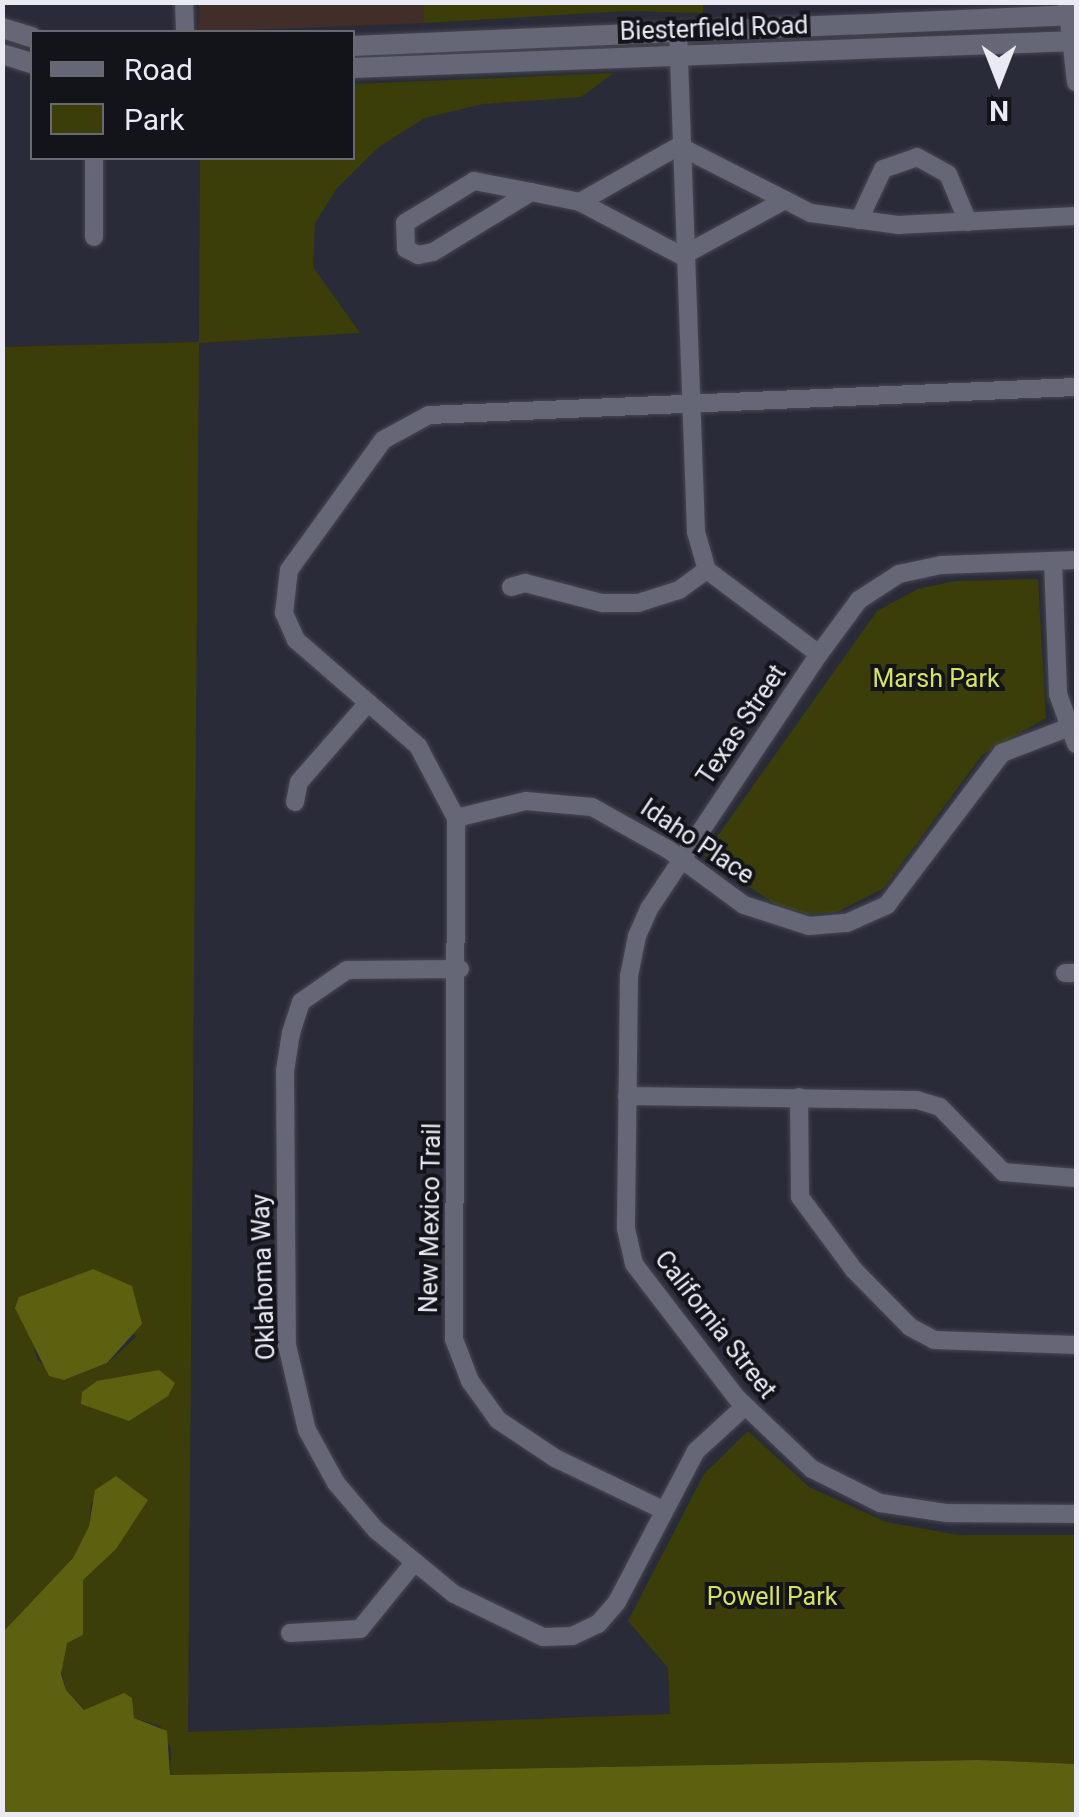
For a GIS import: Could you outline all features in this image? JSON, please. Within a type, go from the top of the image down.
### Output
[{"type":"street","points":[[184,2],[184,30]]},
{"type":"street","points":[[1070,11],[1076,82]]},
{"type":"street","name":"Biesterfield Road","points":[[355,46],[1070,11]]},
{"type":"street","points":[[2,28],[30,36]]},
{"type":"street","points":[[678,31],[682,256],[696,532],[707,570],[819,654]]},
{"type":"street","name":"Biesterfield Road","points":[[355,68],[1072,41]]},
{"type":"street","points":[[2,54],[30,62]]},
{"type":"street","points":[[679,146],[811,213],[859,220],[968,222],[1076,216]]},
{"type":"street","points":[[580,202],[679,146]]},
{"type":"street","points":[[859,220],[883,169],[917,158],[948,174],[968,222]]},
{"type":"street","points":[[94,160],[94,237]]},
{"type":"street","points":[[531,192],[434,252],[418,256],[406,249],[406,224],[474,180],[580,202],[682,256]]},
{"type":"street","points":[[682,256],[785,200]]},
{"type":"street","points":[[456,818],[418,746],[296,640],[284,613],[289,570],[382,440],[428,414],[1076,386]]},
{"type":"street","points":[[1053,560],[1058,694],[1072,736]]},
{"type":"street","name":"Texas Street","points":[[627,1096],[629,976],[637,936],[682,860],[859,600],[899,574],[940,565],[1076,560]]},
{"type":"street","points":[[511,587],[525,583],[602,602],[638,603],[679,590],[707,570]]},
{"type":"street","points":[[295,802],[299,782],[368,703]]},
{"type":"street","name":"Idaho Place","points":[[456,818],[526,800],[560,800],[624,821],[744,905],[776,919],[809,926],[847,923],[886,905],[1002,753],[1072,736]]},
{"type":"street","name":"New Mexico Trail","points":[[456,818],[460,969],[454,1339],[464,1368],[498,1420],[555,1458],[661,1510]]},
{"type":"street","name":"Oklahoma Way","points":[[460,969],[348,970],[324,982],[301,1002],[285,1070],[292,1380],[306,1430],[336,1483],[412,1564],[454,1594],[544,1637],[572,1636],[598,1624],[618,1602],[661,1510]]},
{"type":"street","points":[[627,1096],[918,1100],[940,1107],[1003,1172],[1076,1178]]},
{"type":"street","name":"California Street","points":[[627,1096],[626,1229],[634,1264],[744,1407],[812,1469],[880,1503],[947,1512],[1076,1514]]},
{"type":"street","points":[[799,1097],[800,1197],[854,1270],[910,1327],[934,1340],[1076,1345]]},
{"type":"street","points":[[661,1510],[696,1451],[744,1407]]},
{"type":"street","points":[[290,1633],[360,1628],[412,1564]]},
{"type":"shaded area","points":[[199,3],[424,3],[424,23],[198,30]]},
{"type":"shaded area","points":[[93,1269],[132,1286],[142,1324],[107,1363],[64,1380],[49,1376],[15,1308],[19,1297]]},
{"type":"shaded area","points":[[159,1370],[175,1383],[168,1396],[129,1421],[81,1404],[82,1392],[97,1381]]},
{"type":"shaded area","points":[[116,1476],[148,1500],[116,1549],[83,1580],[83,1635],[67,1643],[61,1674],[66,1690],[84,1710],[124,1693],[132,1698],[134,1718],[167,1731],[170,1775],[979,1760],[1076,1764],[1076,1814],[3,1814],[3,1632],[73,1558],[89,1526],[95,1490]]},
{"type":"green space","points":[[424,3],[703,3],[703,13],[627,11],[424,23]]},
{"type":"green space","name":"Powell Park","points":[[614,73],[581,97],[483,104],[425,118],[380,146],[337,188],[315,223],[313,267],[360,333],[199,343],[188,1732],[670,1714],[668,1668],[628,1621],[704,1474],[748,1431],[809,1487],[886,1522],[958,1535],[1076,1535],[1076,1764],[979,1760],[170,1775],[171,1749],[160,1726],[133,1718],[132,1699],[85,1710],[66,1690],[59,1659],[67,1643],[83,1635],[83,1580],[147,1499],[91,1503],[89,1526],[73,1558],[3,1632],[3,347],[199,342],[200,160],[355,160],[355,84]],"holes":[[[93,1269],[136,1337],[108,1363],[64,1380],[38,1361],[19,1297]]]},
{"type":"green space","name":"Marsh Park","points":[[1038,579],[1046,718],[982,755],[884,888],[837,912],[807,914],[776,905],[704,855],[877,611],[918,589],[955,581]]}]
